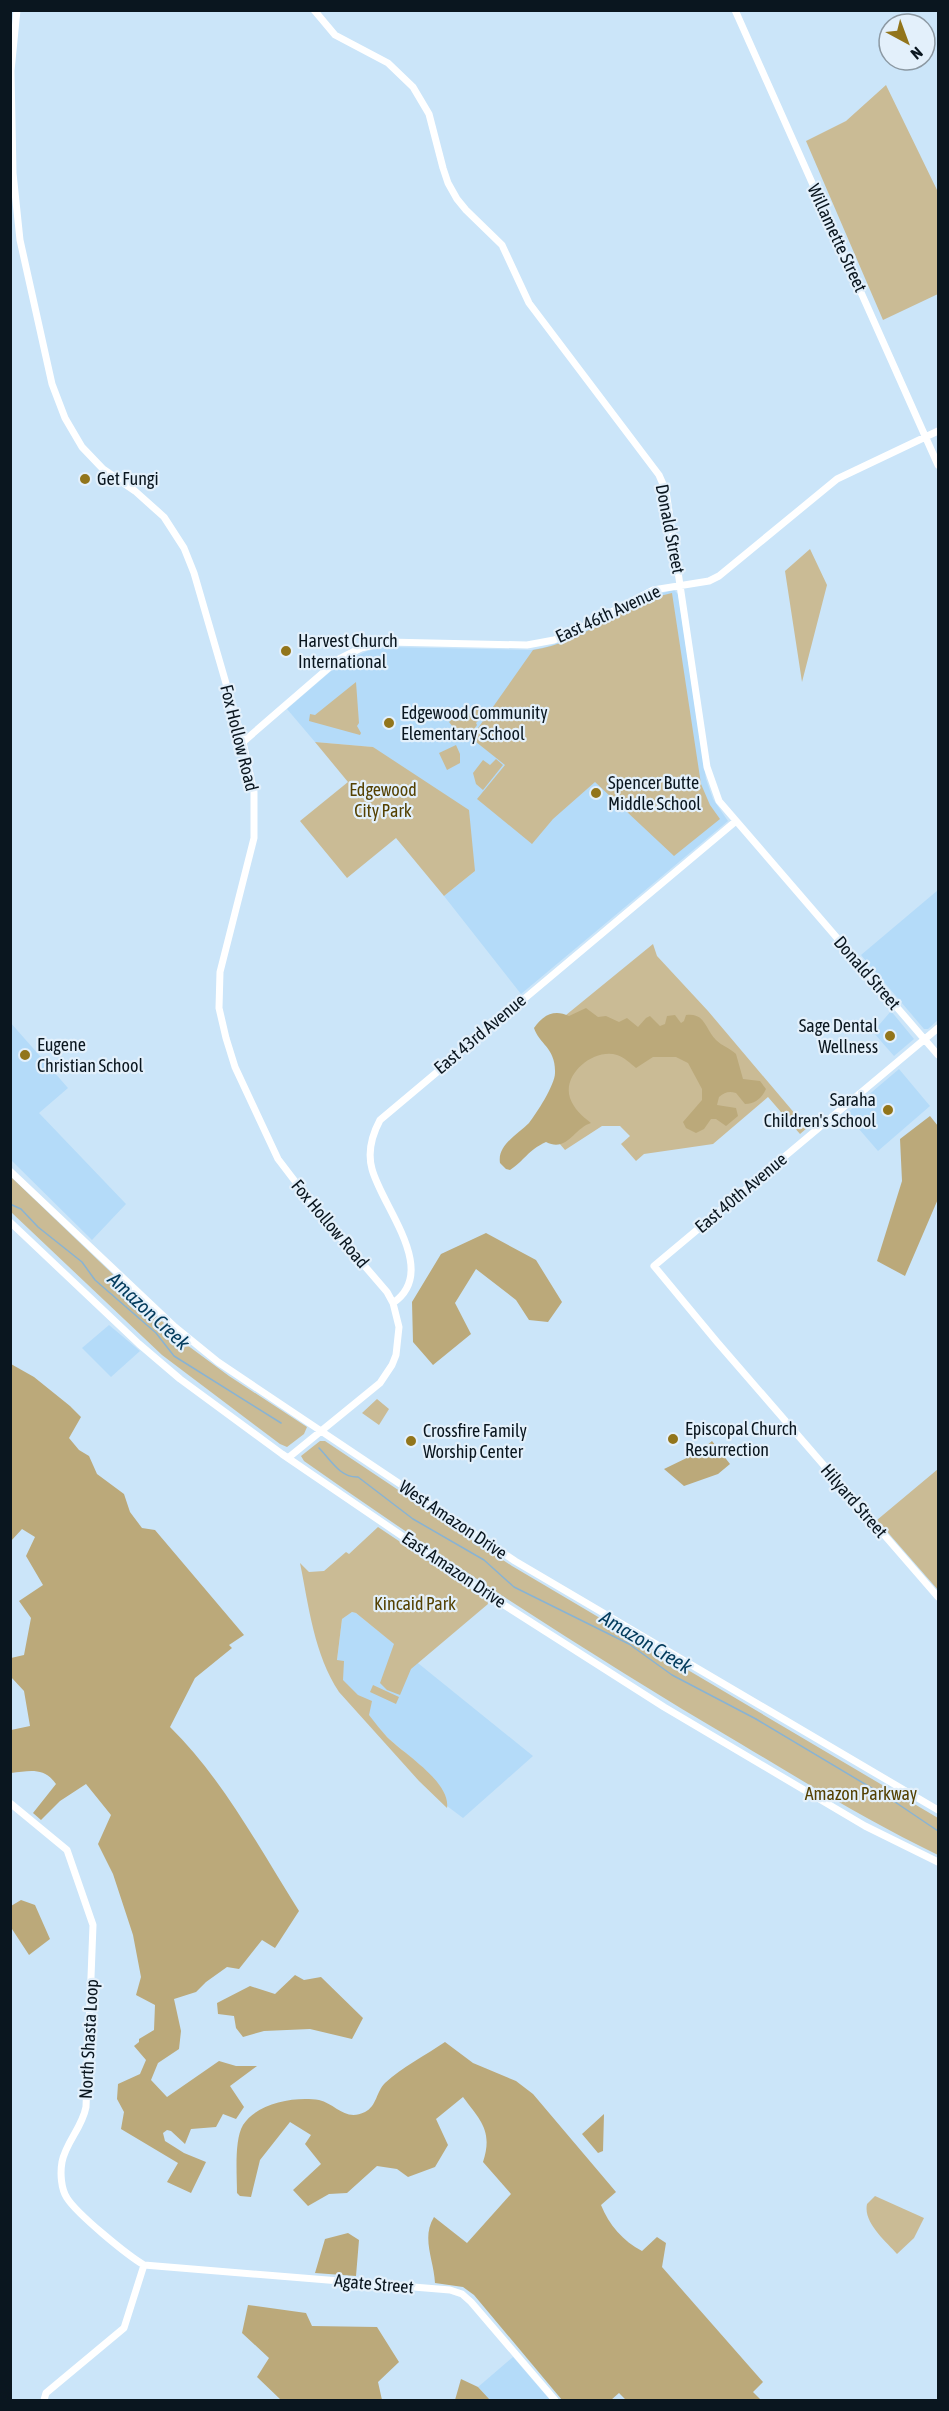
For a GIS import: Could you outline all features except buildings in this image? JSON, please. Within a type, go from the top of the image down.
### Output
[{"type":"street","name":"Fox Hollow Road","points":[[17,10],[11,71],[13,173],[20,240],[52,384],[65,418],[82,447],[104,469],[135,491],[164,517],[184,548],[194,573],[243,742],[254,792],[254,838],[221,961],[219,1008],[226,1038],[235,1067],[278,1159],[320,1214],[387,1292],[393,1303],[399,1327],[392,1365],[372,1391],[288,1458]]},
{"type":"street","name":"Donald Street","points":[[314,10],[322,22],[342,40],[388,63],[401,74],[420,97],[433,124],[448,183],[458,199],[466,210],[502,245],[528,303],[663,482],[707,766],[719,801],[939,1056]]},
{"type":"street","name":"Willamette Street","points":[[735,10],[939,465]]},
{"type":"street","name":"East 46th Avenue","points":[[243,742],[340,658],[361,648],[387,642],[527,645],[541,643],[569,634],[653,590],[709,580],[719,576],[837,479],[939,431]]},
{"type":"street","name":"East 43rd Avenue","points":[[393,1303],[409,1282],[411,1257],[371,1167],[371,1143],[380,1120],[735,821]]},
{"type":"street","name":"East 40th Avenue","points":[[654,1266],[939,1029]]},
{"type":"street","name":"West Amazon Drive","points":[[10,1170],[205,1352],[515,1561],[939,1810]]},
{"type":"street","name":"East Amazon Drive","points":[[10,1222],[139,1344],[172,1372],[288,1458],[490,1596],[664,1707],[865,1826],[939,1862]]},
{"type":"street","name":"Hilyard Street","points":[[654,1266],[717,1342],[939,1597]]},
{"type":"street","name":"North Shasta Loop","points":[[10,1803],[67,1850],[94,1928],[86,2107],[62,2163],[61,2177],[64,2192],[81,2213],[144,2265]]},
{"type":"street","points":[[45,2397],[124,2328],[144,2265]]},
{"type":"street","name":"Agate Street","points":[[144,2265],[450,2290],[462,2294],[471,2302],[555,2400]]},
{"type":"shaded area","name":"Spencer Butte Middle School","points":[[674,590],[678,594],[706,779],[713,799],[728,821],[521,994],[444,896],[475,871],[373,747],[315,742],[287,709],[337,666],[367,651],[386,647],[531,650],[569,639],[647,597]]},
{"type":"shaded area","points":[[938,890],[938,1020],[928,1029],[924,1029],[861,955]]},
{"type":"shaded area","points":[[586,1008],[598,1017],[606,1016],[619,1022],[627,1018],[638,1027],[650,1016],[660,1026],[665,1024],[667,1016],[675,1015],[681,1023],[686,1015],[697,1016],[716,1040],[736,1054],[743,1079],[760,1081],[766,1089],[758,1100],[749,1104],[745,1104],[736,1093],[723,1094],[719,1097],[717,1105],[736,1108],[738,1116],[726,1126],[716,1119],[711,1119],[704,1129],[696,1133],[686,1128],[683,1122],[702,1100],[702,1089],[688,1063],[676,1057],[653,1057],[636,1068],[617,1055],[599,1055],[590,1059],[575,1072],[569,1089],[574,1106],[591,1123],[565,1142],[553,1145],[546,1142],[540,1145],[510,1170],[506,1169],[500,1163],[505,1145],[532,1119],[552,1085],[555,1073],[553,1058],[534,1028],[549,1014],[558,1013],[569,1016]]},
{"type":"shaded area","points":[[891,1011],[914,1039],[894,1056],[873,1032]]},
{"type":"shaded area","points":[[10,1022],[68,1088],[39,1113],[126,1204],[92,1240],[11,1160]]},
{"type":"shaded area","name":"Saraha Children's School","points":[[899,1069],[930,1106],[878,1151],[846,1114]]},
{"type":"shaded area","points":[[930,1116],[938,1126],[938,1199],[905,1276],[877,1261],[902,1181],[900,1139]]},
{"type":"shaded area","points":[[486,1233],[536,1260],[562,1302],[548,1322],[529,1320],[516,1300],[476,1269],[455,1303],[471,1334],[433,1365],[413,1342],[412,1302],[441,1254]]},
{"type":"shaded area","points":[[109,1325],[140,1351],[111,1377],[82,1348]]},
{"type":"shaded area","points":[[11,1364],[34,1377],[81,1417],[69,1438],[79,1450],[89,1456],[97,1474],[124,1494],[130,1512],[142,1528],[155,1530],[244,1635],[229,1645],[232,1648],[195,1678],[170,1727],[224,1791],[299,1911],[275,1948],[262,1940],[239,1969],[227,1967],[196,1992],[174,1999],[181,2031],[179,2049],[158,2063],[151,2080],[167,2097],[219,2061],[236,2066],[257,2066],[230,2086],[244,2107],[236,2119],[223,2114],[216,2127],[191,2129],[185,2144],[171,2131],[167,2130],[163,2133],[165,2141],[184,2153],[206,2162],[191,2193],[167,2182],[178,2163],[121,2129],[124,2112],[117,2099],[118,2084],[140,2074],[146,2060],[134,2046],[139,2039],[154,2030],[155,2005],[136,1995],[141,1977],[133,1935],[113,1874],[98,1844],[111,1815],[86,1784],[60,1801],[41,1820],[33,1813],[56,1784],[47,1775],[36,1771],[11,1773],[11,1730],[30,1726],[24,1691],[11,1677],[11,1658],[24,1655],[31,1618],[19,1601],[43,1585],[26,1556],[35,1537],[22,1529],[11,1541]]},
{"type":"shaded area","points":[[712,1441],[730,1464],[718,1474],[684,1486],[664,1469],[699,1452]]},
{"type":"shaded area","points":[[352,1612],[533,1756],[463,1818],[447,1806],[442,1791],[435,1781],[388,1738],[343,1688],[337,1661],[342,1619]]},
{"type":"shaded area","points":[[21,1900],[35,1905],[50,1939],[29,1955],[12,1929],[11,1906]]},
{"type":"shaded area","points":[[295,1975],[304,1980],[321,1977],[363,2018],[352,2039],[310,2029],[264,2031],[243,2037],[236,2028],[234,2016],[218,2014],[217,2003],[250,1986],[275,1994]]},
{"type":"shaded area","points":[[445,2042],[473,2063],[516,2081],[533,2094],[616,2192],[601,2205],[612,2226],[623,2237],[642,2251],[657,2237],[666,2243],[662,2267],[763,2382],[753,2392],[761,2400],[626,2400],[619,2393],[611,2400],[562,2400],[474,2295],[463,2287],[435,2283],[428,2241],[430,2225],[434,2217],[467,2243],[511,2194],[483,2162],[487,2142],[484,2127],[463,2097],[436,2119],[448,2145],[435,2167],[408,2177],[397,2169],[377,2166],[347,2193],[329,2194],[308,2206],[293,2190],[321,2164],[305,2144],[311,2135],[290,2122],[260,2160],[251,2197],[240,2196],[237,2193],[238,2139],[243,2125],[257,2111],[288,2100],[309,2099],[325,2102],[346,2114],[358,2115],[372,2106],[380,2090],[392,2077]]},
{"type":"shaded area","points":[[604,2114],[603,2151],[598,2153],[582,2134]]},
{"type":"shaded area","points":[[348,2233],[359,2240],[356,2276],[315,2273],[325,2239]]},
{"type":"shaded area","points":[[248,2305],[306,2313],[312,2326],[377,2327],[399,2362],[378,2382],[382,2400],[281,2400],[257,2377],[269,2358],[242,2333]]},
{"type":"shaded area","points":[[513,2357],[550,2400],[490,2400],[478,2387]]},
{"type":"shaded area","points":[[461,2379],[478,2387],[490,2400],[455,2400]]},
{"type":"green space","points":[[886,85],[938,192],[938,294],[883,320],[806,141],[846,121]]},
{"type":"green space","points":[[810,549],[827,585],[802,682],[785,571]]},
{"type":"green space","points":[[672,593],[701,784],[710,805],[720,819],[674,856],[595,782],[553,819],[532,844],[477,799],[505,765],[471,738],[533,650],[569,640],[637,605]]},
{"type":"green space","points":[[356,682],[359,723],[357,726],[360,735],[309,721],[310,714],[315,715]]},
{"type":"green space","points":[[478,706],[485,714],[476,723],[477,725],[465,742],[449,722],[456,716],[460,721]]},
{"type":"green space","name":"Edgewood City Park","points":[[315,742],[373,747],[469,810],[475,871],[444,896],[396,838],[347,878],[300,821],[348,782]]},
{"type":"green space","points":[[456,745],[460,754],[460,763],[447,770],[439,753]]},
{"type":"green space","points":[[496,759],[503,765],[483,790],[476,784],[473,773],[483,760],[490,765]]},
{"type":"green space","points":[[653,944],[657,956],[708,1011],[807,1128],[800,1134],[768,1097],[713,1144],[644,1154],[636,1161],[621,1144],[630,1136],[620,1126],[602,1126],[565,1150],[542,1123],[568,1062],[544,1033]]},
{"type":"green space","points":[[11,1177],[187,1345],[229,1376],[307,1427],[304,1434],[287,1447],[280,1444],[162,1355],[11,1212]]},
{"type":"green space","points":[[377,1399],[389,1409],[379,1425],[362,1413]]},
{"type":"green space","name":"Amazon Parkway","points":[[320,1441],[325,1441],[512,1566],[938,1818],[938,1855],[838,1802],[685,1711],[574,1642],[411,1535],[304,1461],[301,1456]]},
{"type":"green space","points":[[938,1469],[938,1590],[877,1520]]},
{"type":"green space","name":"Kincaid Park","points":[[378,1527],[487,1600],[488,1604],[411,1669],[400,1695],[387,1690],[380,1683],[394,1644],[356,1613],[352,1612],[342,1619],[337,1660],[344,1661],[343,1680],[358,1695],[372,1701],[369,1715],[387,1737],[434,1778],[442,1788],[447,1808],[419,1781],[339,1692],[324,1662],[314,1630],[300,1563],[309,1572],[324,1571],[346,1552],[349,1554]]},
{"type":"green space","points":[[373,1685],[399,1697],[396,1704],[370,1692]]},
{"type":"green space","points":[[875,2196],[924,2218],[914,2238],[897,2254],[876,2231],[868,2218],[867,2204]]},
{"type":"waterway","name":"Amazon Creek","points":[[10,1204],[21,1209],[38,1227],[82,1262],[95,1280],[156,1333],[174,1356],[281,1423]]},
{"type":"waterway","name":"Amazon Creek","points":[[319,1448],[341,1471],[358,1477],[413,1519],[484,1560],[514,1587],[629,1644],[672,1675],[756,1719],[895,1802],[938,1831]]},
{"type":"place","name":"Get Fungi","points":[[85,479]]},
{"type":"place","name":"Harvest Church International","points":[[286,651]]},
{"type":"place","name":"Edgewood Community Elementary School","points":[[389,723]]},
{"type":"place","name":"Spencer Butte Middle School","points":[[596,793]]},
{"type":"place","name":"Sage Dental Wellness","points":[[890,1036]]},
{"type":"place","name":"Eugene Christian School","points":[[25,1055]]},
{"type":"place","name":"Saraha Children's School","points":[[888,1110]]},
{"type":"place","name":"Episcopal Church Resurrection","points":[[673,1439]]},
{"type":"place","name":"Crossfire Family Worship Center","points":[[411,1441]]}]
